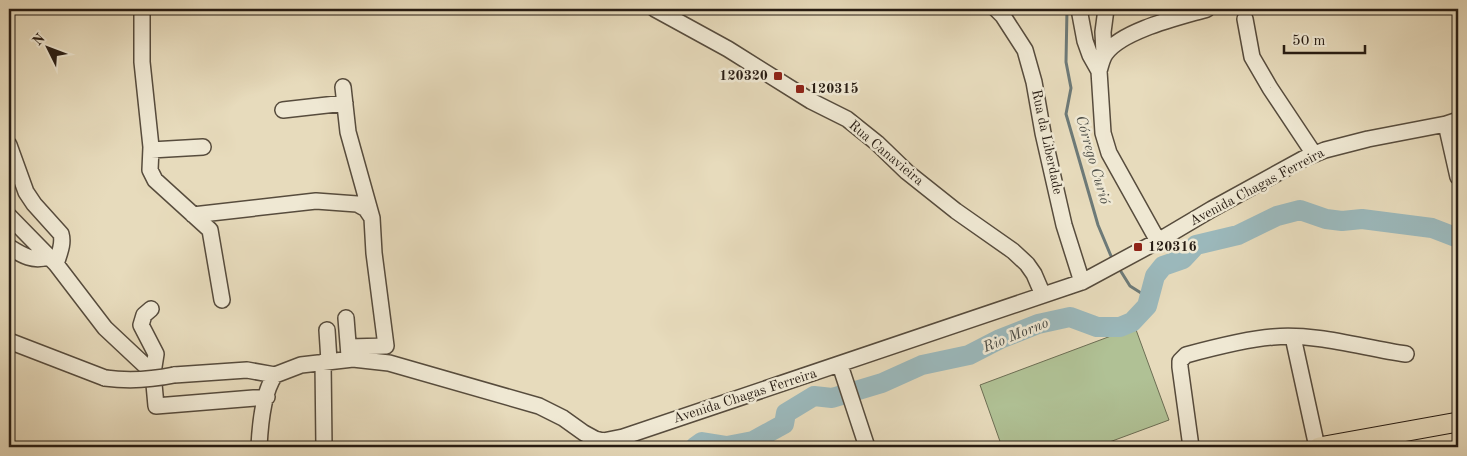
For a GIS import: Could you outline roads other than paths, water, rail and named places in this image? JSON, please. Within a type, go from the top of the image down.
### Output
[{"type":"main road","points":[[1318,447],[1458,422]]},
{"type":"street","points":[[146,9],[142,62],[151,150],[150,170],[155,180],[210,230],[222,300]]},
{"type":"street","name":"Rua Canavieira","points":[[655,9],[728,49],[811,101],[847,119],[877,143],[907,172],[1027,264],[1034,274],[1043,295]]},
{"type":"street","name":"Rua da Liberdade","points":[[996,9],[1003,16],[1025,50],[1034,82],[1041,124],[1064,225],[1082,282]]},
{"type":"street","points":[[1079,9],[1085,42],[1099,71]]},
{"type":"street","points":[[1106,9],[1103,32],[1104,54],[1099,71],[1103,133],[1109,152],[1158,241]]},
{"type":"street","points":[[1104,54],[1114,45],[1138,31],[1207,9]]},
{"type":"street","points":[[1245,18],[1252,57],[1270,88],[1314,154]]},
{"type":"street","points":[[343,87],[348,132],[372,218],[374,252],[386,346],[349,353],[346,318]]},
{"type":"street","points":[[283,110],[345,103]]},
{"type":"street","name":"Avenida Chagas Ferreira","points":[[275,375],[289,368],[326,362],[349,353],[389,362],[539,406],[563,418],[584,433],[603,441],[623,437],[842,369],[1082,282],[1314,154],[1354,142],[1451,124]]},
{"type":"street","points":[[1451,124],[1458,177]]},
{"type":"street","points":[[9,145],[26,192],[34,204],[61,234],[61,248],[52,261]]},
{"type":"street","points":[[151,150],[203,147]]},
{"type":"street","points":[[193,215],[316,201],[357,204],[366,209],[372,218]]},
{"type":"street","points":[[9,216],[52,261],[105,328],[154,373]]},
{"type":"street","points":[[9,247],[30,259],[52,261]]},
{"type":"street","points":[[151,309],[144,315],[141,324],[156,354],[154,373],[156,406],[267,397]]},
{"type":"street","points":[[324,447],[327,330]]},
{"type":"street","points":[[1191,447],[1180,361],[1186,355],[1272,337],[1330,340],[1406,354]]},
{"type":"street","points":[[1293,337],[1318,447]]},
{"type":"street","points":[[9,341],[105,378],[130,381],[247,370],[275,375],[270,383],[261,424],[259,447]]},
{"type":"street","points":[[842,369],[867,447]]},
{"type":"waterway","name":"Córrego Curió","points":[[1067,9],[1066,62],[1071,88],[1066,114],[1098,225],[1111,256]]},
{"type":"waterway","name":"Rio Morno","points":[[695,447],[702,442],[727,446],[753,441],[784,424],[786,413],[814,396],[832,398],[882,383],[922,365],[969,355],[1000,339],[1038,324],[1070,317],[1097,327],[1120,327],[1132,322],[1147,306],[1155,276],[1163,266],[1183,259],[1196,245],[1238,235],[1277,216],[1300,210],[1326,219],[1342,221],[1362,219],[1432,228],[1458,238]]},
{"type":"waterway","name":"Córrego Curió","points":[[1120,270],[1130,286],[1149,298]]},
{"type":"place","name":"120320","points":[[778,76]]},
{"type":"place","name":"120315","points":[[800,89]]},
{"type":"place","name":"120316","points":[[1138,247]]}]
